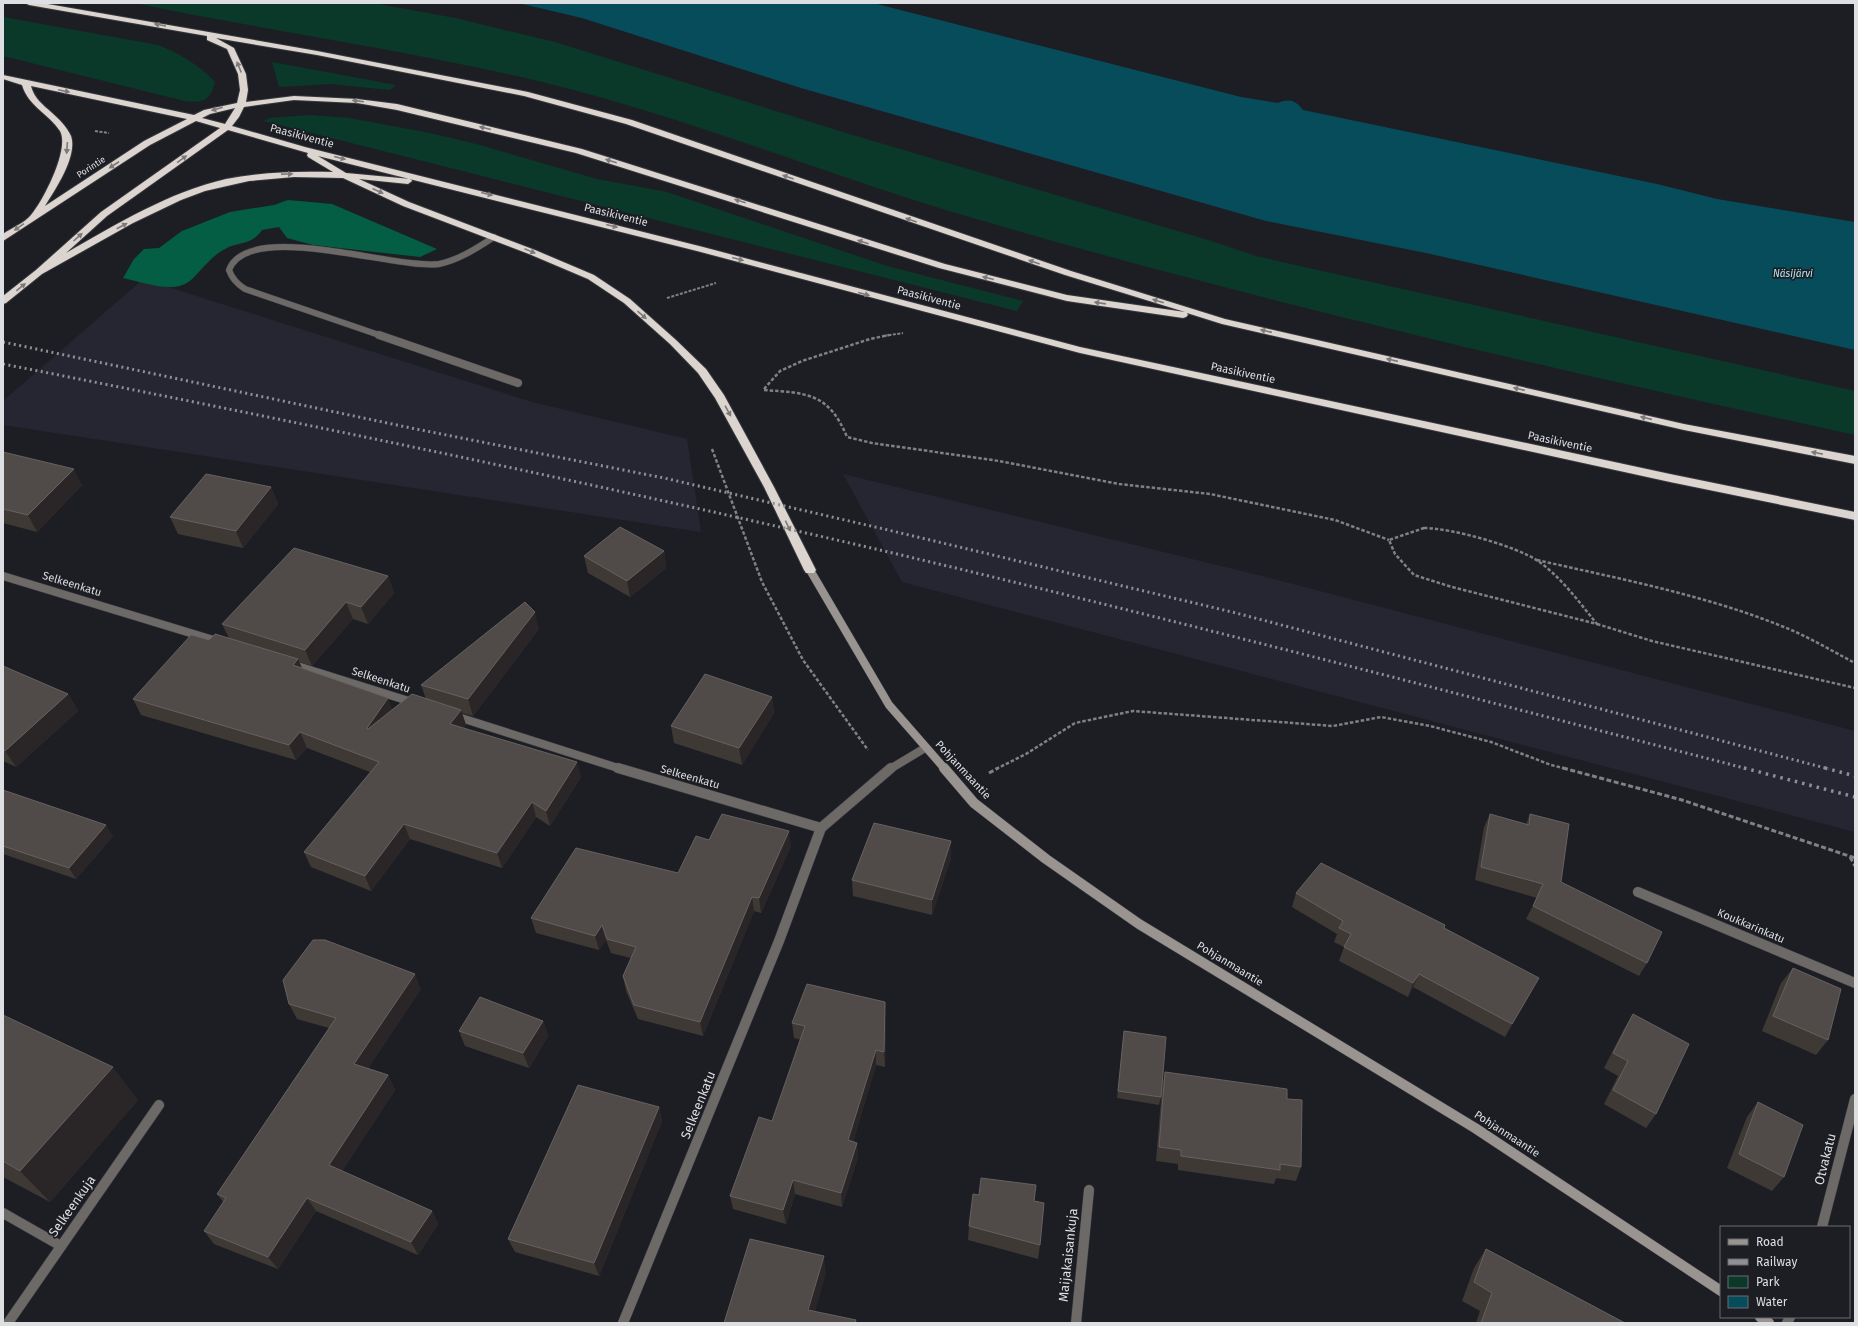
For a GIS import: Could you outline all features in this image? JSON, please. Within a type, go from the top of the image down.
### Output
[{"type":"highway","points":[[29,3],[376,64],[517,93],[629,122],[1068,274],[1222,321],[1684,427],[1855,460]]},
{"type":"highway","points":[[3,301],[39,272],[104,214],[227,127],[236,117],[244,90],[242,74],[236,60],[230,48],[198,32]]},
{"type":"highway","name":"Paasikiventie","points":[[3,77],[194,118],[302,149],[700,249],[1080,350],[1670,478],[1855,516]]},
{"type":"highway","points":[[26,83],[29,97],[46,111],[67,137],[68,149],[64,163],[34,217]]},
{"type":"highway","name":"Porintie","points":[[3,238],[147,143],[207,112],[241,104],[294,98],[357,101],[397,107],[579,151],[942,266],[1067,298],[1222,321]]},
{"type":"highway","points":[[302,149],[343,175],[406,204],[494,237],[591,277],[627,301],[673,342],[702,371],[720,397],[765,480],[810,570]]},
{"type":"highway","points":[[39,272],[165,204],[212,186],[249,178],[283,174],[343,175],[449,185]]},
{"type":"street","points":[[494,237],[476,249],[442,263],[411,263],[288,247],[273,247],[245,252],[234,260],[229,270],[232,279],[242,288],[518,383]]},
{"type":"street","name":"Pohjanmaantie","points":[[810,570],[889,705],[974,804],[1040,854],[1139,924],[1475,1128],[1720,1290]]},
{"type":"street","name":"Selkeenkatu","points":[[3,576],[230,644]]},
{"type":"street","name":"Selkeenkatu","points":[[282,661],[424,706]]},
{"type":"street","name":"Selkeenkatu","points":[[447,713],[624,770],[821,828]]},
{"type":"street","name":"Selkeenkatu","points":[[623,1323],[779,941],[821,828],[885,772],[925,748]]},
{"type":"street","name":"Koukkarinkatu","points":[[1638,892],[1855,983]]},
{"type":"street","name":"Otvakatu","points":[[1822,1226],[1855,1099]]},
{"type":"street","name":"Selkeenkuja","points":[[8,1323],[159,1105]]},
{"type":"street","name":"Maijakaisankuja","points":[[1076,1323],[1089,1190]]},
{"type":"street","points":[[3,1213],[61,1246]]},
{"type":"path","points":[[905,332],[870,339],[802,361],[780,371],[764,390],[798,392],[820,398],[843,425],[847,437],[872,443],[999,461],[1119,484],[1210,494],[1335,520],[1389,540],[1425,527],[1468,534],[1504,546],[1537,560],[1666,589],[1720,605],[1785,628],[1855,663]]},
{"type":"path","points":[[710,442],[762,582],[803,660],[885,772]]},
{"type":"path","points":[[1389,540],[1394,554],[1414,575],[1452,587],[1597,624],[1652,641],[1855,688]]},
{"type":"path","points":[[1537,560],[1570,591],[1597,624]]},
{"type":"path","points":[[960,788],[1026,754],[1075,723],[1133,711],[1333,726],[1381,717],[1430,726],[1491,742],[1551,765],[1682,800],[1855,858]]},
{"type":"path","points":[[1849,856],[1855,866]]},
{"type":"shaded area","points":[[141,281],[171,288],[532,402],[687,439],[701,532],[3,425],[3,401]]},
{"type":"shaded area","points":[[843,474],[1262,576],[1855,731],[1855,832],[902,582]]},
{"type":"green space","points":[[135,3],[373,3],[455,18],[555,42],[846,133],[1208,240],[1256,256],[1855,391],[1855,435],[1416,335],[1088,251],[926,204],[710,131],[546,83],[495,71],[393,51]]},
{"type":"green space","points":[[3,17],[158,45],[174,52],[195,65],[215,82],[211,93],[205,99],[197,102],[191,102],[3,56]]},
{"type":"green space","points":[[272,62],[396,85],[390,90],[330,84],[279,87]]},
{"type":"green space","points":[[309,115],[349,118],[430,133],[476,144],[597,179],[667,192],[887,266],[1023,301],[1017,311],[264,121],[269,118]]},
{"type":"green space","points":[[288,200],[332,204],[437,249],[420,257],[313,245],[287,238],[279,227],[262,230],[254,239],[225,249],[211,259],[191,280],[176,287],[158,286],[123,278],[134,259],[144,249],[159,248],[182,231],[230,212],[274,205]]},
{"type":"water","name":"Näsijärvi","points":[[518,3],[873,3],[1241,97],[1278,103],[1292,101],[1298,104],[1303,110],[1657,184],[1717,199],[1855,222],[1855,350],[1426,253],[1266,221],[801,88],[582,18]]},
{"type":"building","points":[[3,452],[74,469],[28,515],[3,509]]},
{"type":"building","points":[[206,474],[271,487],[236,531],[170,517]]},
{"type":"building","points":[[620,527],[664,551],[627,581],[584,556]]},
{"type":"building","points":[[294,548],[388,576],[361,607],[346,602],[305,650],[222,624]]},
{"type":"building","points":[[525,602],[535,612],[468,699],[421,685]]},
{"type":"building","points":[[215,634],[298,659],[293,665],[388,698],[367,728],[368,729],[412,694],[461,710],[450,724],[577,762],[546,811],[532,802],[497,853],[404,824],[365,876],[304,852],[379,762],[300,732],[289,745],[133,699],[191,635],[209,640]]},
{"type":"building","points":[[3,666],[68,694],[5,751],[3,750]]},
{"type":"building","points":[[705,674],[772,697],[739,748],[671,726]]},
{"type":"building","points":[[3,790],[106,825],[69,868],[3,846]]},
{"type":"building","points":[[722,814],[789,831],[759,898],[752,897],[700,1022],[634,1005],[623,976],[636,947],[607,939],[602,925],[595,936],[531,918],[576,848],[678,873],[696,836],[709,840]]},
{"type":"building","points":[[1490,814],[1529,825],[1530,814],[1569,824],[1561,882],[1662,932],[1647,963],[1533,906],[1543,884],[1481,867]]},
{"type":"building","points":[[874,823],[951,841],[932,900],[852,880]]},
{"type":"building","points":[[1321,863],[1445,925],[1444,928],[1539,978],[1512,1024],[1419,974],[1413,983],[1344,947],[1351,934],[1339,928],[1343,921],[1296,893]]},
{"type":"building","points":[[313,940],[325,940],[415,974],[354,1064],[388,1075],[329,1165],[432,1211],[411,1242],[307,1198],[268,1257],[204,1231],[226,1198],[217,1194],[336,1018],[289,1004],[283,980]]},
{"type":"building","points":[[1793,968],[1841,989],[1828,1040],[1773,1016]]},
{"type":"building","points":[[807,984],[885,1002],[884,1052],[876,1050],[848,1140],[857,1143],[841,1193],[793,1180],[783,1210],[730,1196],[759,1117],[772,1121],[805,1026],[792,1023]]},
{"type":"building","points":[[480,997],[543,1021],[523,1053],[459,1031]]},
{"type":"building","points":[[1633,1014],[1689,1044],[1656,1114],[1613,1090],[1628,1061],[1613,1053]]},
{"type":"building","points":[[3,1015],[113,1067],[20,1171],[3,1161]]},
{"type":"building","points":[[1124,1031],[1166,1037],[1161,1097],[1118,1091]]},
{"type":"building","points":[[1165,1072],[1287,1089],[1287,1099],[1302,1100],[1301,1167],[1280,1164],[1280,1170],[1181,1156],[1181,1150],[1159,1147]]},
{"type":"building","points":[[578,1085],[659,1107],[594,1263],[508,1239]]},
{"type":"building","points":[[1758,1102],[1803,1125],[1784,1177],[1739,1154]]},
{"type":"building","points":[[981,1178],[1036,1185],[1034,1201],[1044,1203],[1040,1245],[969,1226],[973,1194],[979,1195]]},
{"type":"building","points":[[750,1239],[824,1256],[808,1310],[856,1320],[855,1323],[724,1323]]},
{"type":"building","points":[[1486,1249],[1625,1323],[1481,1323],[1492,1293],[1474,1282]]},
{"type":"railway","points":[[3,342],[411,428],[664,478],[888,530],[1232,612],[1829,769]]},
{"type":"railway","points":[[3,364],[453,455],[789,529],[1007,580],[1219,633],[1748,769]]},
{"type":"railway","points":[[1744,768],[1855,797]]},
{"type":"railway","points":[[1825,768],[1855,776]]}]
